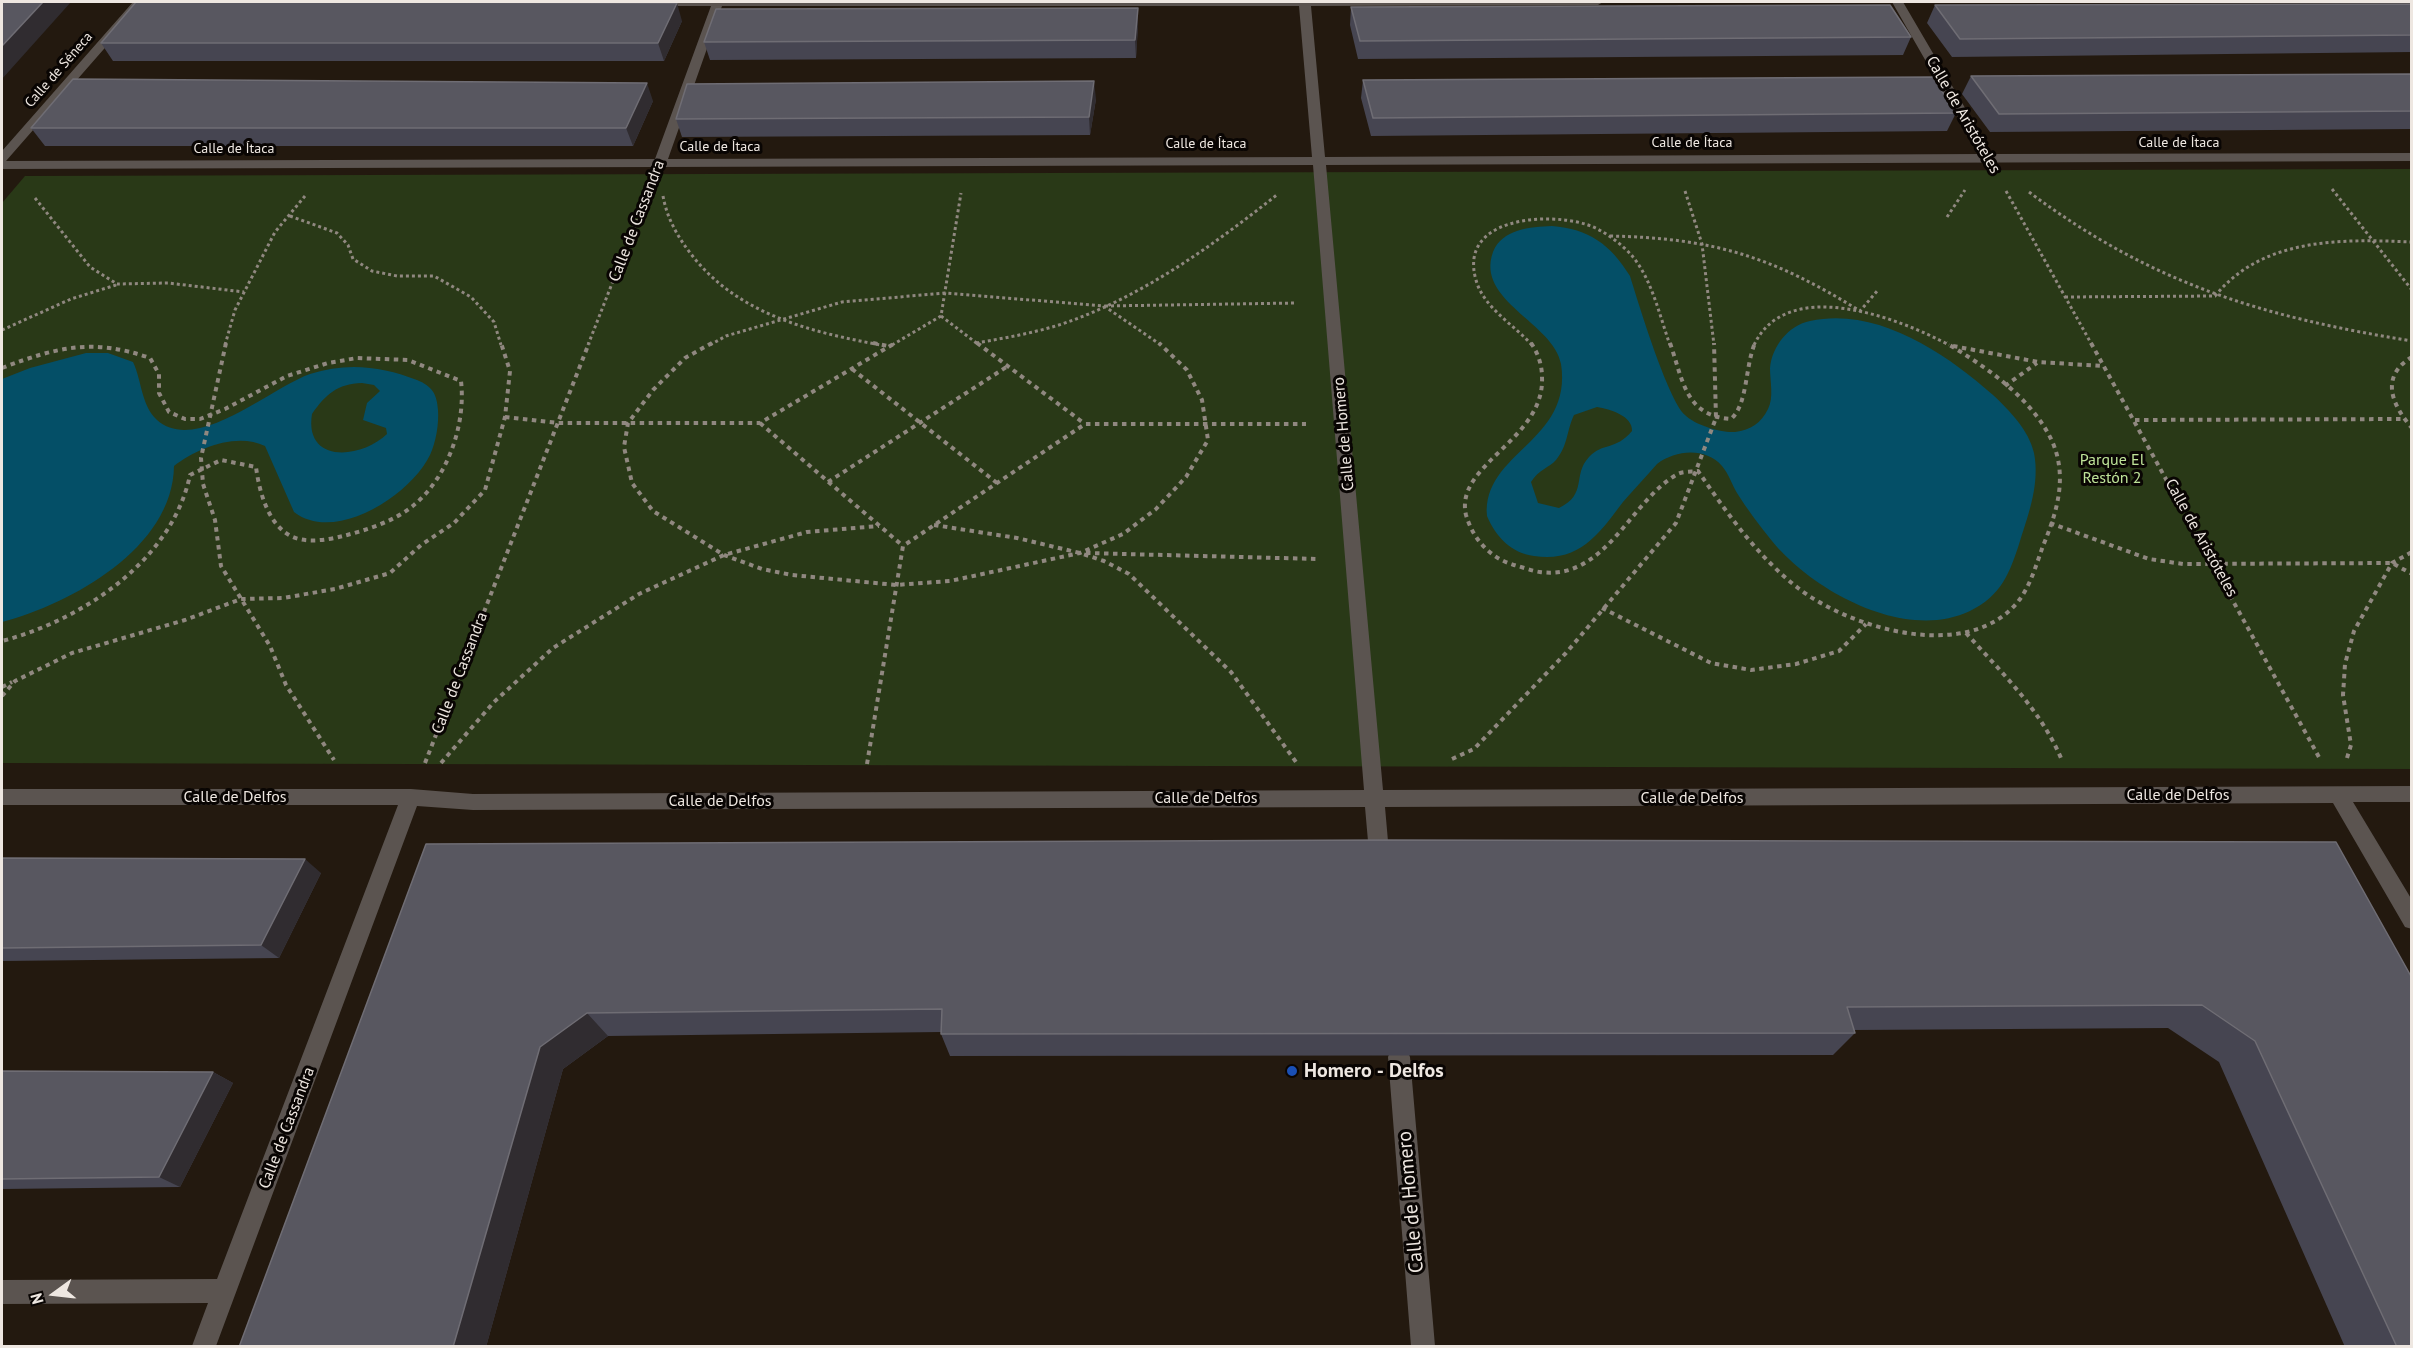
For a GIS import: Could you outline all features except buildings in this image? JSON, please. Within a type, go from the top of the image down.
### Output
[{"type":"street","name":"Calle de Séneca","points":[[2,158],[142,2]]},
{"type":"street","name":"Calle de Cassandra","points":[[660,162],[718,2]]},
{"type":"street","points":[[635,3],[1598,2]]},
{"type":"street","name":"Calle de Aristóteles","points":[[1898,2],[1987,157]]},
{"type":"street","name":"Calle de Homero","points":[[1305,3],[1380,866]]},
{"type":"street","name":"Calle de Ítaca","points":[[2,165],[2412,157]]},
{"type":"street","points":[[2338,794],[2412,920]]},
{"type":"street","name":"Calle de Delfos","points":[[2,797],[411,797],[474,802],[2412,794]]},
{"type":"street","name":"Calle de Cassandra","points":[[204,1347],[411,797]]},
{"type":"street","name":"Calle de Homero","points":[[1399,1057],[1423,1347]]},
{"type":"street","points":[[2,1292],[226,1291]]},
{"type":"path","points":[[1987,157],[2033,195],[2085,232],[2131,260],[2215,296],[2272,314],[2412,341]]},
{"type":"path","name":"Calle de Aristóteles","points":[[1987,157],[2215,564],[2338,794]]},
{"type":"path","points":[[1444,763],[1474,748],[1566,652],[1676,524],[1698,471],[1716,418],[1714,334],[1702,244],[1691,205],[1669,158]]},
{"type":"path","points":[[2308,158],[2412,290]]},
{"type":"path","points":[[976,343],[1050,328],[1104,306],[1192,260],[1234,230],[1320,159]]},
{"type":"path","points":[[505,417],[558,423],[760,423],[941,316],[966,161]]},
{"type":"path","points":[[660,162],[664,206],[680,240],[716,283],[741,302],[777,318],[843,338],[890,346]]},
{"type":"path","name":"Calle de Cassandra","points":[[411,797],[660,162]]},
{"type":"path","points":[[330,164],[276,232],[235,309],[210,414],[202,469],[203,484],[215,520],[220,566],[270,646],[286,686],[330,753],[350,797]]},
{"type":"path","points":[[24,165],[29,191],[90,267],[117,284]]},
{"type":"path","points":[[2,687],[72,653],[185,620],[241,598],[283,598],[335,588],[390,573],[421,545],[454,523],[485,490],[505,417],[510,371],[494,321],[471,297],[434,276],[397,276],[372,271],[353,259],[348,245],[337,233],[290,216]]},
{"type":"path","points":[[1610,236],[1669,239],[1702,244],[1771,262],[1860,311],[1915,329],[1951,346],[2005,386],[2047,432],[2058,462],[2061,483],[2059,501],[2024,593],[2017,605],[2005,615],[1966,633],[1906,634],[1866,624],[1816,602],[1786,580],[1745,538],[1698,471],[1690,469],[1664,482],[1607,548],[1584,565],[1572,569],[1536,572],[1501,561],[1486,550],[1467,519],[1467,493],[1475,477],[1484,464],[1518,435],[1540,400],[1542,382],[1541,366],[1534,348],[1479,290],[1473,273],[1478,245],[1488,234],[1503,225],[1527,219],[1554,219],[1585,224],[1610,236],[1633,257],[1644,274],[1692,403],[1703,414],[1716,418],[1731,419],[1740,411],[1750,358],[1761,333],[1778,317],[1796,309],[1821,306],[1860,311]]},
{"type":"path","points":[[2215,296],[2221,286],[2258,260],[2309,244],[2372,239],[2412,242]]},
{"type":"path","points":[[2,330],[71,299],[117,284],[168,283],[244,292]]},
{"type":"path","points":[[1860,311],[1878,290]]},
{"type":"path","points":[[1104,306],[1160,344],[1187,370],[1202,400],[1208,440],[1186,477],[1156,509],[1123,534],[1080,553],[950,581],[896,585],[792,575],[762,569],[724,555],[653,511],[632,483],[624,447],[628,423],[653,390],[685,358],[726,336],[777,318],[842,302],[945,293],[1104,306],[1332,302]]},
{"type":"path","points":[[2065,297],[2215,296]]},
{"type":"path","points":[[941,316],[1085,424]]},
{"type":"path","points":[[2,368],[57,350],[96,345],[124,350],[150,358],[159,374],[159,393],[169,412],[192,421],[285,377],[322,365],[376,357],[401,359],[431,368],[461,381],[464,406],[452,447],[429,488],[404,513],[336,538],[308,539],[289,536],[272,518],[257,485],[256,467],[220,460],[190,475],[185,500],[167,533],[136,565],[81,608],[17,638],[2,641]]},
{"type":"path","points":[[1951,346],[2038,362],[2104,366]]},
{"type":"path","points":[[2412,357],[2404,360],[2391,376],[2392,398],[2412,428]]},
{"type":"path","points":[[2005,386],[2038,362]]},
{"type":"path","points":[[828,482],[1008,366]]},
{"type":"path","points":[[852,369],[997,483]]},
{"type":"path","points":[[2134,420],[2404,419]]},
{"type":"path","points":[[760,423],[903,546]]},
{"type":"path","points":[[861,800],[903,546],[1085,424],[1343,424]]},
{"type":"path","points":[[2050,523],[2148,559],[2183,564],[2392,563],[2412,552]]},
{"type":"path","points":[[933,525],[1017,538],[1080,553],[1104,561],[1129,574],[1187,627],[1231,672],[1320,797]]},
{"type":"path","points":[[411,797],[494,702],[553,648],[639,594],[724,555],[807,532],[879,526]]},
{"type":"path","points":[[1080,553],[1355,560]]},
{"type":"path","points":[[2392,563],[2412,574]]},
{"type":"path","points":[[2338,794],[2351,745],[2343,695],[2345,664],[2354,631],[2392,563]]},
{"type":"path","points":[[1602,608],[1711,663],[1751,670],[1796,664],[1839,651],[1866,624]]},
{"type":"path","points":[[1966,633],[2029,706],[2058,747],[2074,796]]},
{"type":"path","points":[[2,696],[15,681]]},
{"type":"green space","name":"Parque El Restón 2","points":[[2411,169],[2411,769],[2,763],[2,203],[25,176]]},
{"type":"water","points":[[1552,226],[1588,235],[1615,255],[1630,276],[1654,350],[1678,406],[1689,419],[1708,428],[1735,432],[1751,428],[1759,422],[1770,405],[1770,368],[1774,352],[1789,332],[1802,323],[1810,321],[1835,318],[1860,320],[1885,327],[1932,349],[1974,379],[2018,421],[2028,436],[2034,453],[2036,475],[2033,498],[2012,563],[1997,591],[1970,611],[1945,619],[1917,620],[1890,616],[1862,606],[1836,593],[1790,560],[1749,511],[1722,466],[1699,453],[1681,453],[1657,464],[1596,535],[1576,550],[1550,557],[1534,556],[1511,548],[1495,531],[1487,516],[1489,494],[1498,476],[1542,429],[1554,412],[1561,390],[1561,364],[1555,349],[1545,336],[1505,298],[1495,284],[1490,269],[1493,252],[1503,238],[1526,229]],"holes":[[[1597,407],[1625,417],[1632,431],[1620,441],[1599,449],[1589,457],[1581,471],[1574,497],[1568,503],[1559,508],[1538,503],[1531,482],[1560,455],[1574,415]]]},
{"type":"water","points":[[86,353],[108,353],[133,362],[152,414],[157,420],[173,429],[192,429],[213,424],[234,415],[294,381],[323,370],[364,367],[391,371],[417,380],[430,388],[437,404],[437,433],[430,455],[406,485],[389,499],[370,510],[350,519],[330,522],[311,520],[294,512],[265,446],[254,442],[230,441],[194,453],[174,466],[169,496],[156,522],[137,547],[114,568],[58,602],[2,622],[2,379],[30,368]],"holes":[[[362,383],[374,385],[380,391],[367,403],[363,420],[386,428],[387,434],[376,442],[350,452],[325,449],[317,442],[312,430],[312,414],[322,401],[333,391],[346,385]]]},
{"type":"place","name":"Homero - Delfos","points":[[1292,1071]]}]
